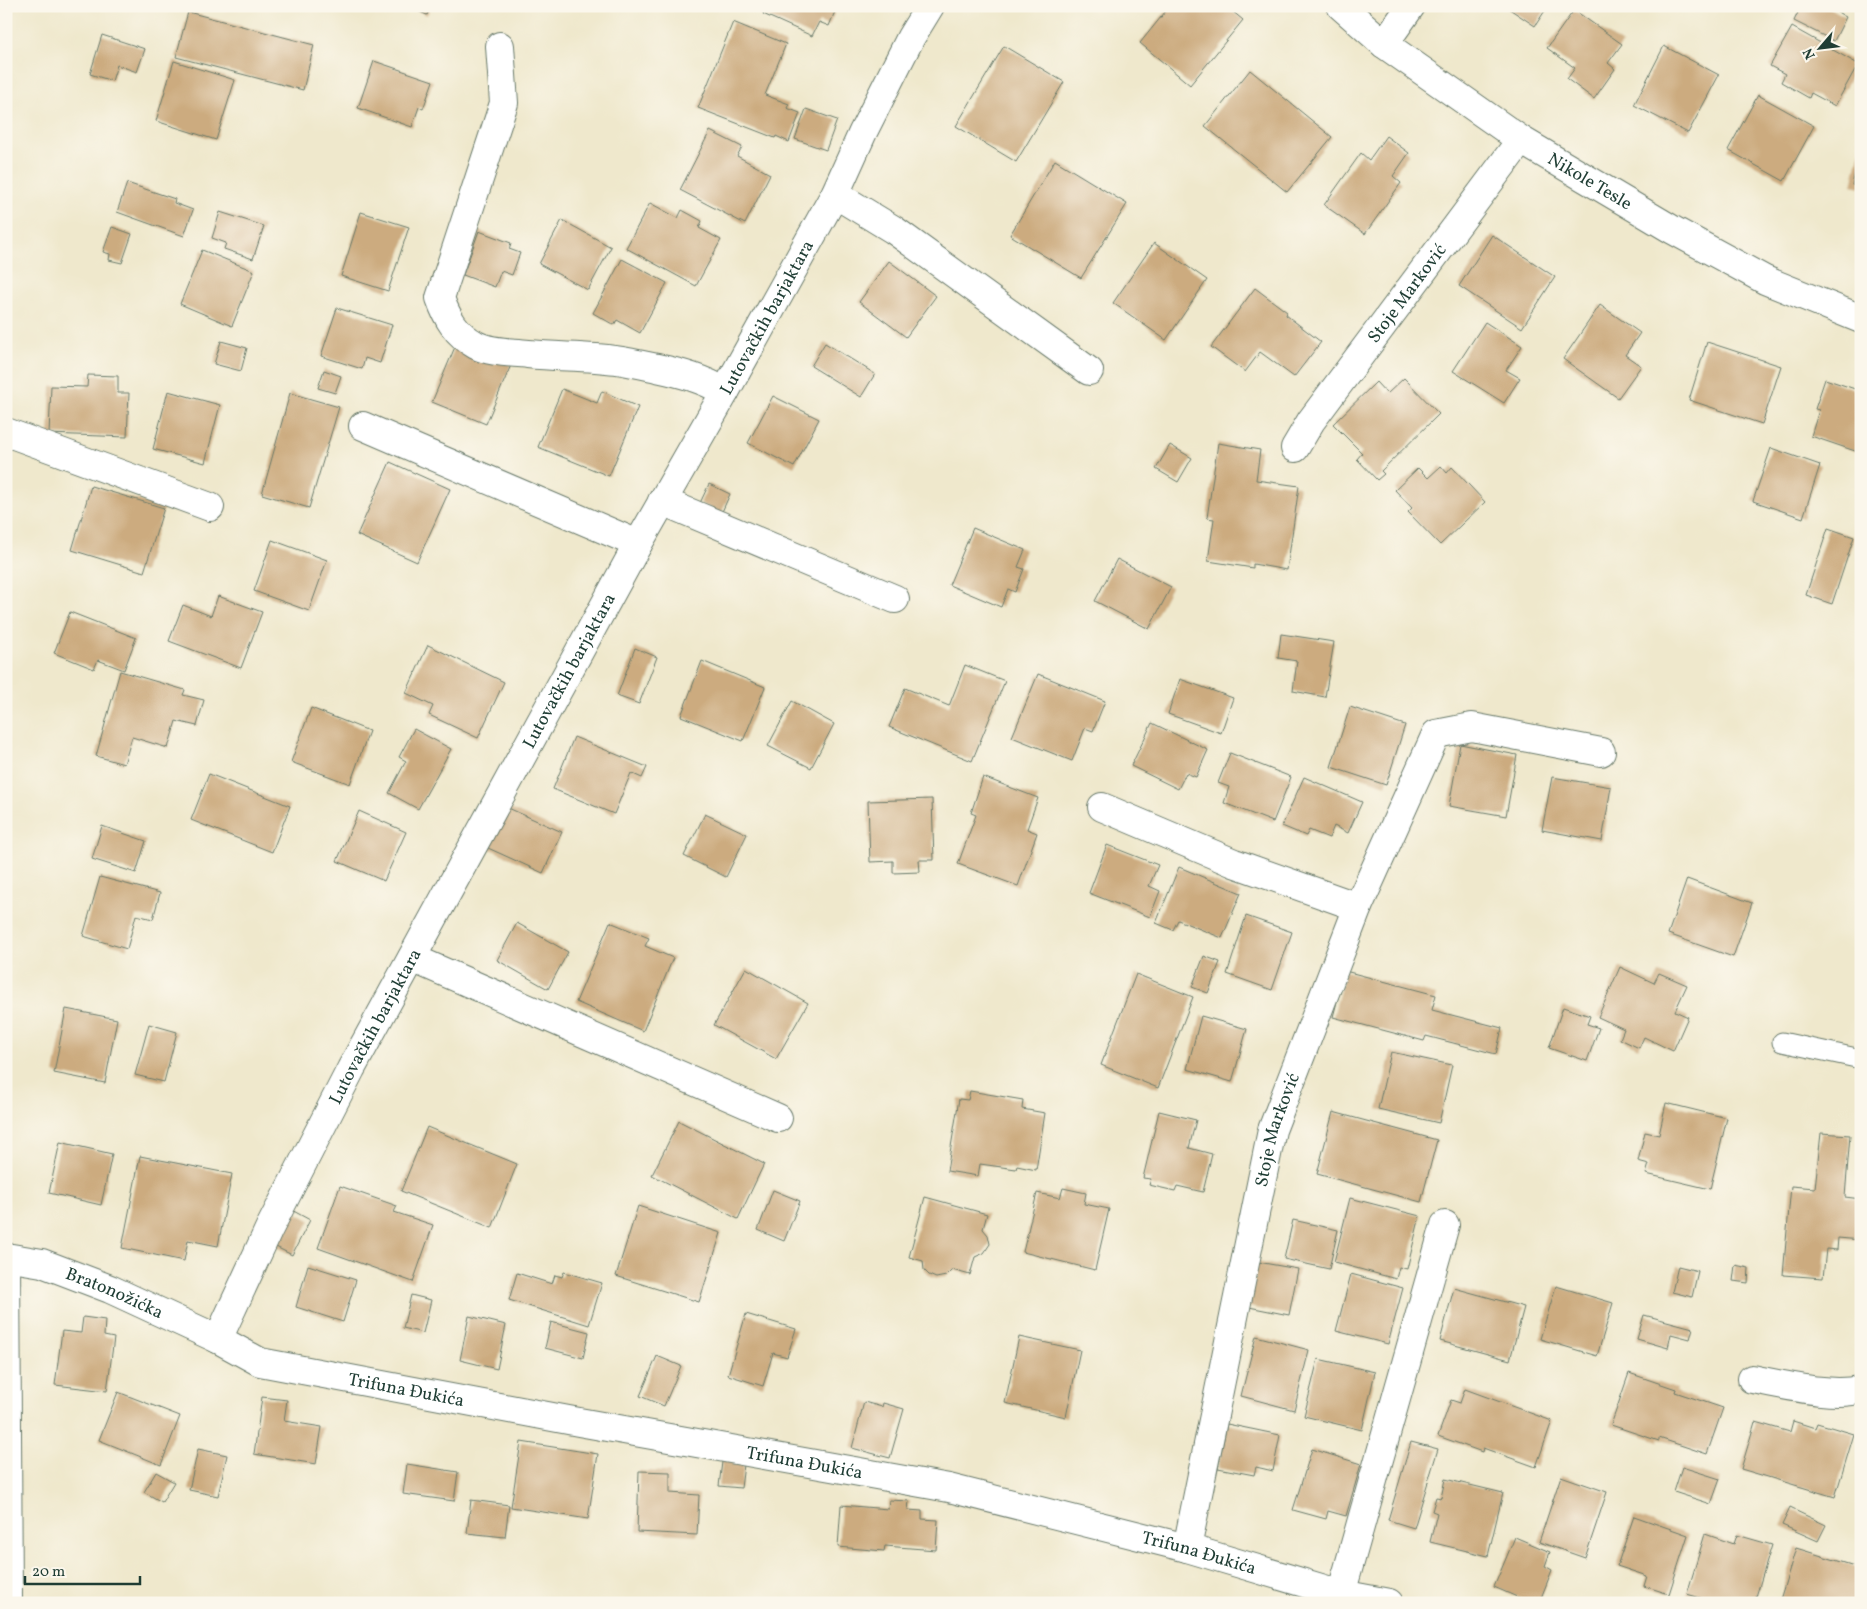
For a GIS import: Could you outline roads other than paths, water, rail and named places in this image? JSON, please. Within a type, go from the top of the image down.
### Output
[{"type":"street","name":"Lutovačkih barjaktara","points":[[218,1339],[269,1229],[351,1069],[638,544],[835,194],[863,132],[911,37],[930,6]]},
{"type":"street","name":"Nikole Tesle","points":[[1341,6],[1384,44],[1521,140],[1673,230],[1765,280],[1861,319]]},
{"type":"street","points":[[1384,44],[1411,6]]},
{"type":"street","points":[[500,46],[504,103],[440,298],[445,313],[453,327],[476,346],[486,349],[546,356],[615,360],[686,375],[712,384],[725,392]]},
{"type":"street","name":"Stoje Marković","points":[[1295,448],[1311,421],[1521,140]]},
{"type":"street","points":[[835,194],[894,230],[1089,371]]},
{"type":"street","points":[[363,426],[638,544]]},
{"type":"street","points":[[6,432],[210,507]]},
{"type":"street","points":[[662,501],[895,599]]},
{"type":"street","name":"Stoje Marković","points":[[1187,1548],[1272,1130],[1358,907],[1436,734],[1472,727],[1601,752]]},
{"type":"street","points":[[1102,807],[1234,863],[1358,907]]},
{"type":"street","points":[[412,958],[778,1118]]},
{"type":"street","points":[[1341,1594],[1445,1225]]},
{"type":"street","points":[[6,1258],[8,1603]]},
{"type":"street","name":"Bratonožićka","points":[[6,1258],[42,1263],[110,1289],[218,1339]]},
{"type":"street","name":"Trifuna Đukića","points":[[218,1339],[260,1362],[949,1488],[1187,1548],[1341,1594],[1389,1603]]},
{"type":"street","points":[[1752,1379],[1831,1392],[1861,1389]]},
{"type":"lane","points":[[1782,1042],[1861,1059]]}]
